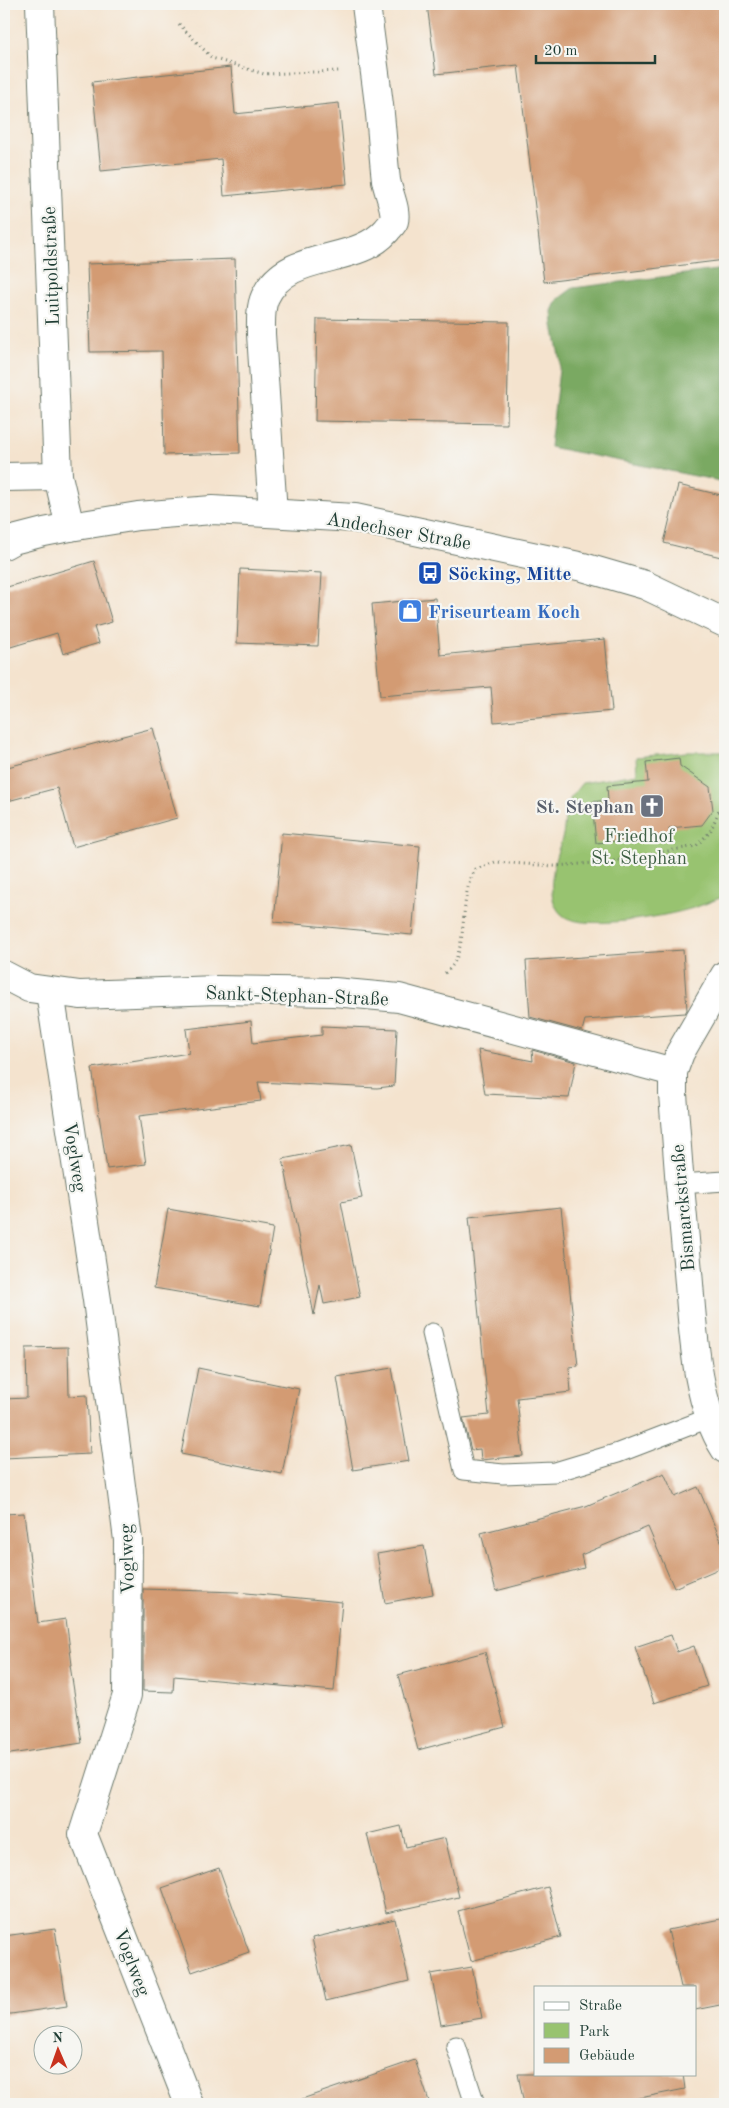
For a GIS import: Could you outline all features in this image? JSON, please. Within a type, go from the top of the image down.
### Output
[{"type":"street","name":"Luitpoldstraße","points":[[40,4],[58,476],[70,527]]},
{"type":"street","points":[[273,513],[261,334],[264,298],[274,283],[292,270],[305,263],[368,245],[381,236],[394,221],[394,209],[389,196],[387,182],[366,4]]},
{"type":"street","points":[[4,477],[58,476]]},
{"type":"street","name":"Andechser Straße","points":[[4,545],[13,540],[70,527],[138,516],[212,510],[355,518],[583,567],[644,585],[725,623]]},
{"type":"street","name":"Bismarckstraße","points":[[725,975],[684,1046],[673,1072],[680,1184],[696,1349],[709,1418],[725,1449]]},
{"type":"street","name":"Sankt-Stephan-Straße","points":[[4,976],[29,988],[80,995],[217,990],[334,992],[399,998],[421,1002],[488,1023],[673,1072]]},
{"type":"street","name":"Voglweg","points":[[50,992],[97,1300],[128,1540],[127,1695],[83,1834],[189,2104]]},
{"type":"lane","points":[[680,1184],[725,1181]]},
{"type":"lane","points":[[432,1333],[464,1470],[503,1474],[555,1472],[618,1453],[709,1418]]},
{"type":"lane","points":[[456,2046],[475,2104]]},
{"type":"path","points":[[180,24],[212,58],[264,74],[373,70]]},
{"type":"path","points":[[421,1002],[442,976],[451,969],[462,935],[466,890],[476,869],[495,862],[554,866],[608,862],[696,846],[710,832],[725,797]]},
{"type":"green space","points":[[725,269],[725,482],[550,447],[560,361],[552,311],[557,300],[573,288]]},
{"type":"green space","name":"Friedhof St. Stephan","points":[[687,752],[725,752],[725,896],[691,909],[643,919],[590,922],[575,921],[565,917],[558,911],[554,902],[552,882],[555,860],[563,837],[567,806],[573,794],[582,783],[637,774],[636,757]]},
{"type":"building","points":[[427,4],[725,4],[725,260],[544,282],[518,65],[436,74]]},
{"type":"building","points":[[231,67],[235,114],[339,103],[347,184],[224,196],[221,159],[101,171],[92,82]]},
{"type":"building","points":[[235,259],[240,453],[164,455],[162,351],[90,352],[87,264]]},
{"type":"building","points":[[317,319],[509,322],[507,424],[315,421]]},
{"type":"building","points":[[678,485],[725,496],[725,558],[664,543]]},
{"type":"building","points":[[94,561],[112,622],[94,627],[99,643],[63,654],[57,633],[4,649],[4,588]]},
{"type":"building","points":[[240,569],[322,573],[318,646],[237,643]]},
{"type":"building","points":[[435,598],[440,655],[605,639],[612,711],[494,722],[491,687],[380,696],[372,604]]},
{"type":"building","points":[[153,728],[177,818],[73,847],[57,788],[4,802],[4,768]]},
{"type":"building","name":"St. Stephan","points":[[679,758],[680,766],[710,787],[713,810],[702,825],[669,828],[670,836],[596,843],[592,802],[608,800],[607,786],[648,782],[646,762]]},
{"type":"building","points":[[282,833],[420,846],[412,935],[274,922]]},
{"type":"building","points":[[683,950],[687,1010],[685,1013],[585,1020],[582,1031],[530,1017],[526,961]]},
{"type":"building","points":[[251,1021],[253,1043],[322,1035],[322,1026],[397,1029],[394,1086],[377,1088],[258,1082],[261,1101],[139,1116],[146,1164],[107,1169],[92,1068],[189,1053],[186,1029]]},
{"type":"building","points":[[478,1050],[533,1061],[532,1050],[576,1062],[569,1098],[485,1094]]},
{"type":"building","points":[[351,1145],[362,1198],[341,1202],[360,1297],[324,1304],[320,1285],[314,1315],[283,1159]]},
{"type":"building","points":[[561,1207],[578,1366],[569,1367],[571,1392],[517,1398],[523,1456],[481,1460],[480,1449],[471,1450],[463,1418],[489,1415],[469,1217]]},
{"type":"building","points":[[168,1209],[273,1228],[260,1306],[154,1288]]},
{"type":"building","points":[[68,1347],[69,1396],[87,1395],[90,1454],[4,1458],[4,1399],[27,1398],[26,1348]]},
{"type":"building","points":[[198,1368],[299,1389],[282,1474],[181,1454]]},
{"type":"building","points":[[392,1368],[409,1461],[353,1470],[337,1377]]},
{"type":"building","points":[[664,1473],[675,1497],[698,1487],[725,1550],[725,1566],[674,1588],[648,1527],[581,1555],[584,1568],[496,1591],[481,1533],[586,1506]]},
{"type":"building","points":[[24,1513],[38,1623],[66,1619],[72,1665],[70,1665],[82,1743],[4,1755],[4,1514]]},
{"type":"building","points":[[424,1546],[433,1594],[385,1603],[377,1554]]},
{"type":"building","points":[[143,1589],[236,1592],[342,1602],[334,1691],[174,1676],[173,1692],[143,1691]]},
{"type":"building","points":[[671,1635],[677,1652],[694,1646],[707,1686],[654,1703],[635,1647]]},
{"type":"building","points":[[485,1652],[505,1727],[418,1750],[398,1675]]},
{"type":"building","points":[[401,1826],[406,1847],[445,1838],[459,1897],[386,1913],[367,1834]]},
{"type":"building","points":[[219,1868],[249,1952],[192,1972],[162,1888]]},
{"type":"building","points":[[548,1887],[561,1937],[471,1961],[458,1911]]},
{"type":"building","points":[[725,1918],[725,2004],[696,2010],[696,1986],[681,1986],[668,1930]]},
{"type":"building","points":[[395,1919],[409,1981],[326,2001],[312,1938]]},
{"type":"building","points":[[55,1929],[67,2006],[4,2015],[4,1936]]},
{"type":"building","points":[[472,1967],[482,2018],[441,2025],[431,1974]]},
{"type":"building","points":[[415,2060],[430,2104],[303,2104],[302,2099]]},
{"type":"building","points":[[518,2074],[534,2074],[534,2076],[683,2076],[685,2089],[610,2104],[524,2104]]},
{"type":"place","name":"Söcking, Mitte","points":[[430,573]]},
{"type":"place","name":"Friseurteam Koch","points":[[410,611]]},
{"type":"place","name":"St. Stephan","points":[[652,806]]}]
